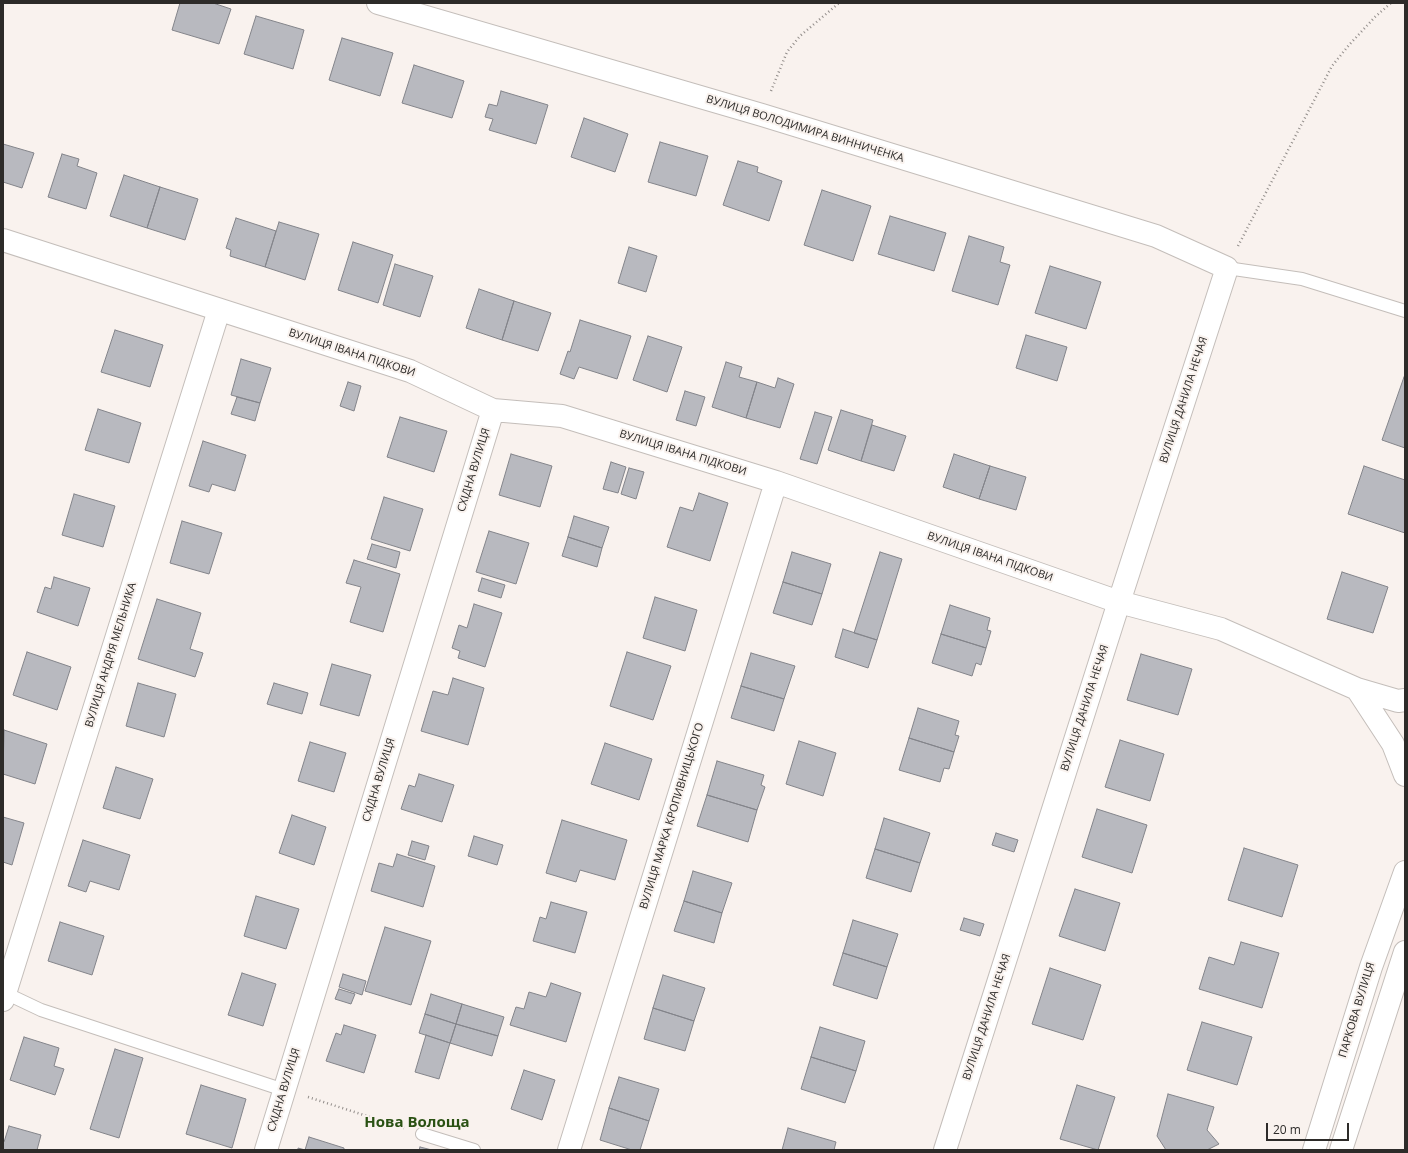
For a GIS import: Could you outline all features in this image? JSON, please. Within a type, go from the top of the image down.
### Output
[{"type":"street","name":"ВУЛИЦЯ ВОЛОДИМИРА ВИННИЧЕНКА","points":[[378,3],[762,115],[1156,236],[1227,268]]},
{"type":"street","name":"ВУЛИЦЯ ІВАНА ПІДКОВИ","points":[[3,240],[410,371],[493,410],[562,416],[776,482],[1119,602],[1220,629],[1357,689]]},
{"type":"street","name":"ВУЛИЦЯ ДАНИЛА НЕЧАЯ","points":[[946,1150],[1119,602],[1227,268]]},
{"type":"street","name":"ВУЛИЦЯ АНДРІЯ МЕЛЬНИКА","points":[[4,995],[219,310]]},
{"type":"street","name":"СХІДНА ВУЛИЦЯ","points":[[266,1150],[493,410]]},
{"type":"street","name":"ВУЛИЦЯ МАРКА КРОПИВНИЦЬКОГО","points":[[569,1150],[776,482]]},
{"type":"street","points":[[1357,689],[1398,701],[1405,700]]},
{"type":"street","points":[[1357,689],[1393,744],[1405,775]]},
{"type":"street","name":"ПАРКОВА ВУЛИЦЯ","points":[[1314,1150],[1371,967],[1405,872]]},
{"type":"street","points":[[1371,967],[1404,958]]},
{"type":"street","points":[[1341,1150],[1404,958]]},
{"type":"lane","points":[[1227,268],[1302,279],[1405,311]]},
{"type":"lane","points":[[4,995],[41,1010],[284,1090]]},
{"type":"lane","points":[[422,1134],[474,1150]]},
{"type":"path","points":[[762,115],[787,52],[800,36],[839,3]]},
{"type":"path","points":[[1227,268],[1332,66],[1349,45],[1390,3]]},
{"type":"path","points":[[284,1090],[422,1134]]},
{"type":"building","points":[[180,3],[213,3],[231,9],[219,44],[172,30]]},
{"type":"building","points":[[256,16],[304,30],[293,69],[244,54]]},
{"type":"building","points":[[342,38],[393,53],[380,96],[329,80]]},
{"type":"building","points":[[414,65],[464,81],[452,118],[402,103]]},
{"type":"building","points":[[501,91],[548,105],[536,144],[489,130],[493,119],[485,117],[489,104],[497,106]]},
{"type":"building","points":[[584,118],[628,134],[615,172],[571,157]]},
{"type":"building","points":[[660,142],[708,156],[696,196],[648,182]]},
{"type":"building","points":[[3,144],[34,153],[22,188],[3,182]]},
{"type":"building","points":[[62,154],[79,159],[77,166],[97,173],[86,209],[48,197]]},
{"type":"building","points":[[738,161],[758,167],[757,172],[782,181],[769,221],[723,205]]},
{"type":"building","points":[[124,175],[160,187],[147,228],[110,216]]},
{"type":"building","points":[[160,187],[198,199],[185,240],[147,228]]},
{"type":"building","points":[[822,190],[871,206],[853,261],[804,245]]},
{"type":"building","points":[[890,216],[946,233],[934,271],[878,254]]},
{"type":"building","points":[[236,218],[276,231],[265,267],[230,256],[231,250],[226,248]]},
{"type":"building","points":[[279,222],[319,234],[305,280],[265,267]]},
{"type":"building","points":[[969,236],[1004,247],[1000,262],[1010,265],[998,305],[952,291]]},
{"type":"building","points":[[353,242],[393,255],[378,303],[338,290]]},
{"type":"building","points":[[629,247],[657,256],[646,292],[618,283]]},
{"type":"building","points":[[395,264],[433,276],[420,317],[383,305]]},
{"type":"building","points":[[1050,266],[1101,282],[1086,329],[1035,313]]},
{"type":"building","points":[[479,289],[514,301],[502,340],[466,328]]},
{"type":"building","points":[[514,301],[551,313],[538,351],[502,340]]},
{"type":"building","points":[[580,320],[631,336],[617,379],[579,367],[574,379],[560,374],[568,351],[570,352]]},
{"type":"building","points":[[115,330],[163,345],[150,387],[101,372]]},
{"type":"building","points":[[1026,335],[1067,347],[1057,381],[1016,368]]},
{"type":"building","points":[[648,336],[682,347],[667,392],[633,380]]},
{"type":"building","points":[[241,359],[271,368],[260,403],[231,395]]},
{"type":"building","points":[[726,362],[742,367],[739,377],[757,382],[746,418],[712,407]]},
{"type":"building","points":[[1405,377],[1405,448],[1382,440]]},
{"type":"building","points":[[778,378],[794,384],[780,428],[746,418],[757,382],[775,388]]},
{"type":"building","points":[[348,382],[361,386],[354,411],[340,406]]},
{"type":"building","points":[[685,391],[705,397],[696,426],[676,420]]},
{"type":"building","points":[[237,397],[260,403],[255,421],[231,414]]},
{"type":"building","points":[[98,409],[141,423],[129,463],[85,450]]},
{"type":"building","points":[[841,410],[873,420],[861,461],[828,450]]},
{"type":"building","points":[[815,412],[832,417],[817,464],[800,459]]},
{"type":"building","points":[[400,417],[447,431],[434,472],[387,457]]},
{"type":"building","points":[[872,425],[906,436],[894,471],[861,461]]},
{"type":"building","points":[[203,441],[246,455],[235,491],[212,484],[209,492],[189,486]]},
{"type":"building","points":[[511,454],[552,466],[540,507],[499,495]]},
{"type":"building","points":[[954,454],[990,466],[979,499],[943,487]]},
{"type":"building","points":[[611,462],[626,467],[618,493],[603,489]]},
{"type":"building","points":[[990,466],[1026,477],[1016,510],[979,499]]},
{"type":"building","points":[[1364,466],[1405,480],[1405,533],[1348,514]]},
{"type":"building","points":[[629,468],[644,472],[636,499],[621,494]]},
{"type":"building","points":[[699,493],[728,503],[710,561],[667,547],[680,507],[693,511]]},
{"type":"building","points":[[74,494],[115,506],[103,547],[62,535]]},
{"type":"building","points":[[384,497],[423,509],[410,551],[371,539]]},
{"type":"building","points":[[574,516],[609,527],[602,548],[568,537]]},
{"type":"building","points":[[182,521],[222,533],[209,574],[170,563]]},
{"type":"building","points":[[489,531],[529,543],[516,584],[476,572]]},
{"type":"building","points":[[568,537],[602,548],[597,567],[562,556]]},
{"type":"building","points":[[372,544],[400,552],[396,568],[367,559]]},
{"type":"building","points":[[792,552],[831,564],[822,594],[783,582]]},
{"type":"building","points":[[880,552],[902,559],[877,640],[854,633]]},
{"type":"building","points":[[354,560],[400,574],[383,632],[350,622],[361,587],[346,583]]},
{"type":"building","points":[[1342,572],[1388,587],[1373,633],[1327,619]]},
{"type":"building","points":[[54,577],[90,588],[78,626],[37,612],[45,587],[51,589]]},
{"type":"building","points":[[482,578],[505,585],[501,598],[478,591]]},
{"type":"building","points":[[783,582],[822,594],[812,625],[773,613]]},
{"type":"building","points":[[655,597],[697,610],[685,651],[643,638]]},
{"type":"building","points":[[157,599],[201,613],[190,649],[203,653],[195,677],[138,659]]},
{"type":"building","points":[[474,604],[502,613],[485,667],[458,658],[460,651],[452,648],[459,625],[467,628]]},
{"type":"building","points":[[950,605],[990,618],[987,630],[991,631],[986,648],[941,634]]},
{"type":"building","points":[[843,629],[877,640],[868,668],[835,657]]},
{"type":"building","points":[[941,634],[986,648],[981,665],[976,663],[972,676],[932,663]]},
{"type":"building","points":[[27,652],[71,667],[57,710],[13,695]]},
{"type":"building","points":[[627,652],[671,666],[653,720],[610,706]]},
{"type":"building","points":[[751,653],[795,666],[784,699],[741,686]]},
{"type":"building","points":[[1141,654],[1192,669],[1178,715],[1127,700]]},
{"type":"building","points":[[332,664],[371,675],[359,716],[320,705]]},
{"type":"building","points":[[453,678],[484,688],[468,745],[421,731],[433,691],[448,695]]},
{"type":"building","points":[[138,683],[176,694],[164,737],[126,726]]},
{"type":"building","points":[[274,683],[308,693],[302,714],[267,704]]},
{"type":"building","points":[[741,686],[784,699],[774,731],[731,718]]},
{"type":"building","points":[[918,708],[959,721],[955,735],[959,736],[954,752],[909,738]]},
{"type":"building","points":[[4,730],[47,744],[35,784],[3,774]]},
{"type":"building","points":[[909,738],[954,752],[949,769],[944,768],[940,782],[899,770]]},
{"type":"building","points":[[1120,740],[1164,754],[1150,801],[1105,787]]},
{"type":"building","points":[[799,741],[836,753],[823,796],[786,784]]},
{"type":"building","points":[[310,742],[346,753],[334,792],[298,781]]},
{"type":"building","points":[[605,743],[652,759],[639,800],[591,784]]},
{"type":"building","points":[[717,761],[764,775],[761,785],[765,787],[757,810],[707,795]]},
{"type":"building","points":[[116,767],[153,779],[140,819],[103,808]]},
{"type":"building","points":[[419,774],[454,785],[442,822],[401,809],[409,785],[415,787]]},
{"type":"building","points":[[707,795],[757,810],[748,842],[697,826]]},
{"type":"building","points":[[1097,809],[1147,825],[1132,873],[1082,857]]},
{"type":"building","points":[[292,815],[326,827],[314,865],[279,853]]},
{"type":"building","points":[[3,817],[24,823],[12,865],[3,862]]},
{"type":"building","points":[[884,818],[930,833],[920,863],[875,849]]},
{"type":"building","points":[[562,820],[627,840],[615,880],[580,870],[576,882],[546,873]]},
{"type":"building","points":[[996,833],[1018,840],[1014,852],[992,845]]},
{"type":"building","points":[[474,836],[503,845],[497,865],[468,856]]},
{"type":"building","points":[[83,840],[130,855],[119,890],[90,881],[86,892],[68,886]]},
{"type":"building","points":[[412,841],[429,846],[425,860],[408,855]]},
{"type":"building","points":[[1244,848],[1298,865],[1282,917],[1228,900]]},
{"type":"building","points":[[875,849],[920,863],[911,892],[866,878]]},
{"type":"building","points":[[397,854],[435,866],[423,907],[371,891],[379,863],[393,867]]},
{"type":"building","points":[[693,871],[732,883],[722,913],[684,901]]},
{"type":"building","points":[[1075,889],[1120,903],[1105,951],[1059,936]]},
{"type":"building","points":[[256,896],[299,909],[286,949],[244,936]]},
{"type":"building","points":[[684,901],[722,913],[714,943],[674,931]]},
{"type":"building","points":[[551,902],[587,912],[575,953],[533,941],[540,917],[546,919]]},
{"type":"building","points":[[964,918],[984,924],[980,936],[960,930]]},
{"type":"building","points":[[853,920],[898,934],[887,967],[843,953]]},
{"type":"building","points":[[60,922],[104,936],[92,975],[48,961]]},
{"type":"building","points":[[385,927],[431,941],[411,1005],[365,991]]},
{"type":"building","points":[[1241,942],[1279,953],[1262,1008],[1199,989],[1209,957],[1234,965]]},
{"type":"building","points":[[843,953],[887,967],[877,999],[833,985]]},
{"type":"building","points":[[1050,968],[1101,985],[1083,1040],[1032,1024]]},
{"type":"building","points":[[242,973],[276,984],[263,1026],[228,1015]]},
{"type":"building","points":[[343,974],[366,981],[362,995],[339,987]]},
{"type":"building","points":[[663,975],[705,988],[694,1021],[653,1008]]},
{"type":"building","points":[[551,983],[581,993],[566,1042],[510,1025],[516,1007],[524,1009],[529,992],[546,997]]},
{"type":"building","points":[[339,989],[355,994],[351,1004],[335,999]]},
{"type":"building","points":[[431,994],[462,1004],[456,1024],[425,1014]]},
{"type":"building","points":[[462,1004],[504,1017],[498,1036],[456,1024]]},
{"type":"building","points":[[653,1008],[694,1021],[685,1051],[644,1039]]},
{"type":"building","points":[[425,1014],[456,1024],[450,1043],[419,1033]]},
{"type":"building","points":[[1202,1022],[1252,1037],[1237,1085],[1187,1070]]},
{"type":"building","points":[[456,1024],[498,1036],[492,1056],[450,1043]]},
{"type":"building","points":[[344,1025],[376,1035],[364,1073],[326,1061],[336,1033],[341,1035]]},
{"type":"building","points":[[820,1027],[865,1041],[856,1071],[811,1057]]},
{"type":"building","points":[[426,1035],[450,1043],[439,1079],[415,1072]]},
{"type":"building","points":[[24,1037],[59,1048],[54,1066],[64,1069],[55,1095],[10,1080]]},
{"type":"building","points":[[115,1049],[143,1058],[119,1138],[90,1129]]},
{"type":"building","points":[[811,1057],[856,1071],[845,1103],[801,1089]]},
{"type":"building","points":[[524,1070],[555,1080],[542,1120],[511,1109]]},
{"type":"building","points":[[619,1077],[659,1089],[649,1121],[609,1108]]},
{"type":"building","points":[[201,1085],[246,1099],[232,1148],[186,1134]]},
{"type":"building","points":[[1077,1085],[1115,1097],[1098,1150],[1060,1139]]},
{"type":"building","points":[[1168,1094],[1214,1107],[1207,1130],[1219,1144],[1207,1150],[1166,1150],[1157,1136]]},
{"type":"building","points":[[609,1108],[649,1121],[640,1150],[632,1150],[600,1140]]},
{"type":"building","points":[[9,1126],[41,1135],[37,1150],[3,1150],[3,1141],[4,1142]]},
{"type":"building","points":[[788,1128],[836,1142],[834,1150],[782,1150]]},
{"type":"building","points":[[309,1137],[344,1148],[344,1150],[305,1150]]},
{"type":"building","points":[[420,1147],[432,1150],[419,1150]]},
{"type":"district","name":"Нова Волоща","points":[[417,1123]]}]
